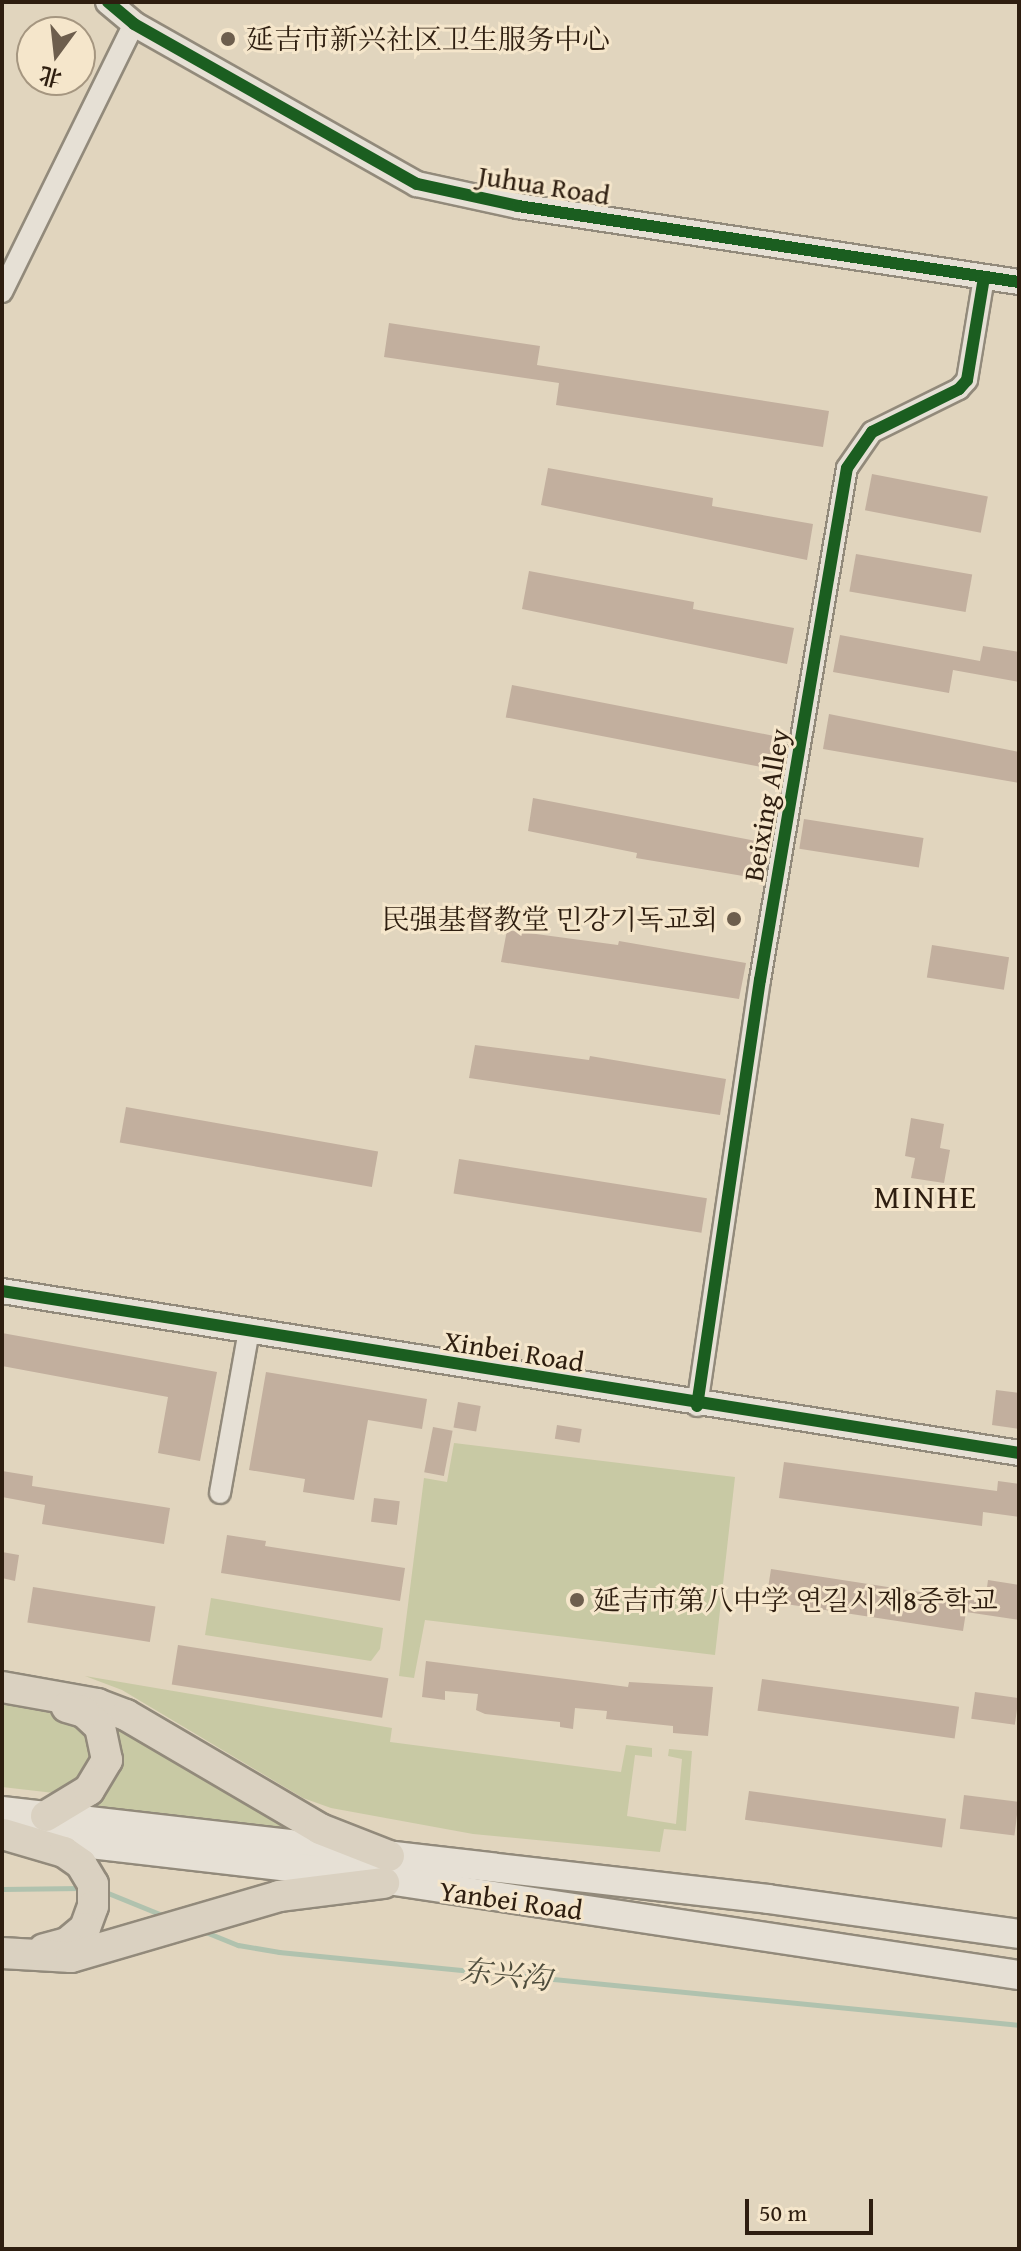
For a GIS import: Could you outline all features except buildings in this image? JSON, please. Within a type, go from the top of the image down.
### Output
[{"type":"main road","points":[[2,1687],[82,1700],[126,1715],[386,1870]]},
{"type":"main road","points":[[2,1696],[84,1712],[105,1737],[105,1768],[89,1790],[46,1816]]},
{"type":"main road","name":"Yanbei Road","points":[[2,1826],[46,1816],[1019,1975]]},
{"type":"main road","points":[[2,1826],[55,1848],[81,1864],[94,1894],[85,1928],[57,1947],[2,1944]]},
{"type":"main road","name":"Yanbei Road","points":[[2,1826],[386,1870],[768,1899],[1019,1934]]},
{"type":"main road","points":[[2,1953],[71,1957],[296,1892],[386,1870]]},
{"type":"street","name":"Juhua Road","points":[[108,2],[134,24],[417,184],[438,191],[1019,282]]},
{"type":"street","points":[[2,292],[134,24]]},
{"type":"street","name":"Beixing Alley","points":[[697,1406],[760,980],[847,468],[860,442],[872,432],[959,389],[967,380],[984,277]]},
{"type":"street","name":"Xinbei Road","points":[[2,1291],[697,1406],[1019,1453]]},
{"type":"street","points":[[220,1493],[249,1331]]},
{"type":"green space","points":[[454,1443],[735,1477],[715,1655],[425,1620],[414,1678],[399,1676],[424,1478],[447,1482]]},
{"type":"green space","points":[[211,1598],[383,1628],[380,1649],[371,1661],[205,1635]]},
{"type":"green space","points":[[85,1676],[392,1728],[390,1742],[621,1772],[626,1745],[652,1748],[652,1757],[635,1755],[627,1816],[676,1824],[682,1759],[668,1756],[669,1749],[692,1751],[686,1831],[664,1829],[660,1852],[473,1834],[331,1808],[303,1798],[122,1690]]},
{"type":"green space","points":[[2,1704],[61,1715],[85,1731],[92,1752],[85,1773],[54,1793],[2,1787]]},
{"type":"green space","points":[[119,1726],[299,1833],[83,1808],[112,1731]]},
{"type":"waterway","name":"东兴沟","points":[[2,1889],[81,1888]]},
{"type":"waterway","name":"东兴沟","points":[[103,1891],[167,1917]]},
{"type":"waterway","name":"东兴沟","points":[[203,1931],[238,1945],[279,1952],[1019,2025]]},
{"type":"cycle path","points":[[108,2],[134,24],[417,184],[518,206],[1019,282]]},
{"type":"cycle path","points":[[697,1406],[760,980],[847,468],[872,432],[959,389],[967,380],[984,277]]},
{"type":"cycle path","points":[[2,1291],[1019,1453]]},
{"type":"place","name":"延吉市新兴社区卫生服务中心","points":[[228,39]]},
{"type":"place","name":"民强基督教堂 민강기독교회","points":[[734,919]]},
{"type":"place","name":"延吉市第八中学 연길시제8중학교","points":[[577,1600]]},
{"type":"district","name":"MINHE","points":[[926,1197]]}]
